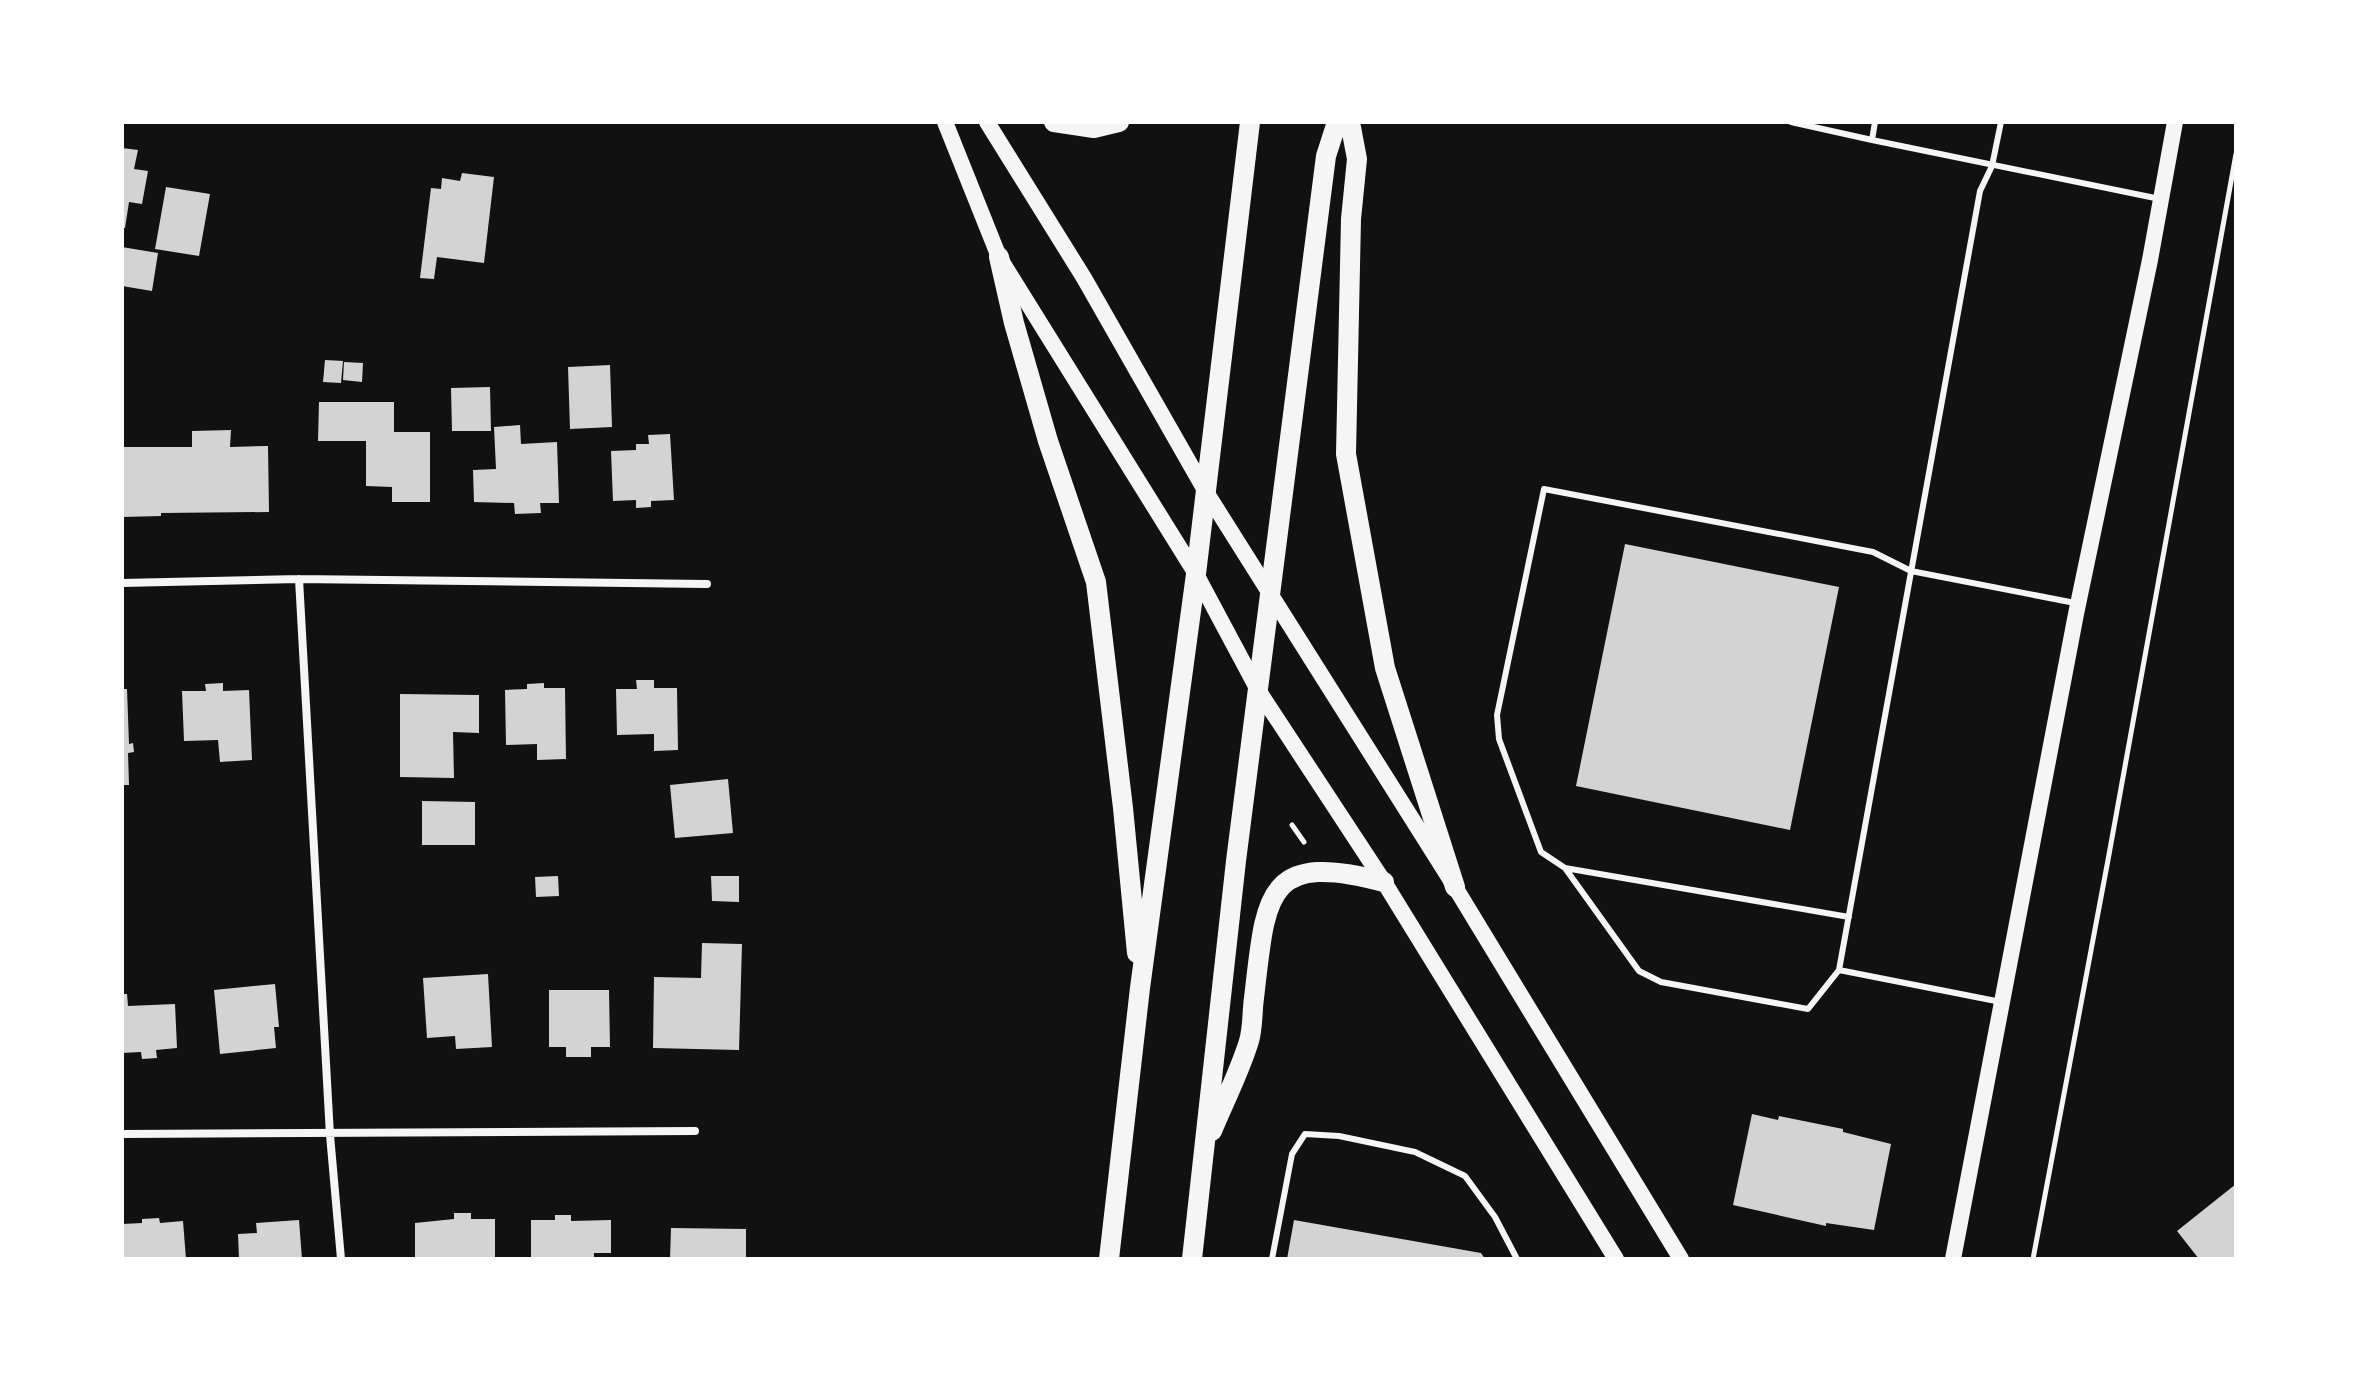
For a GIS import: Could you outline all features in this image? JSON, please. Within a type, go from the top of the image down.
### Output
[{"type":"main road","points":[[945,122],[999,257],[1014,323],[1048,441],[1096,582],[1123,808],[1140,988]]},
{"type":"main road","points":[[987,122],[1084,278],[1206,492],[1455,887],[1681,1259]]},
{"type":"main road","points":[[1054,122],[1094,128],[1119,122]]},
{"type":"main road","points":[[1109,1259],[1140,988],[1196,574],[1250,122]]},
{"type":"main road","points":[[1192,1259],[1270,595],[1326,156],[1337,122]]},
{"type":"main road","points":[[1350,122],[1357,159],[1351,219],[1346,454],[1385,668],[1455,887]]},
{"type":"main road","points":[[1953,1259],[2078,604],[2175,122]]},
{"type":"main road","points":[[999,257],[1196,574],[1258,690],[1384,882],[1616,1259]]},
{"type":"main road","points":[[1203,1153],[1249,1040],[1261,937],[1279,887],[1294,876],[1313,871],[1353,874],[1384,882]]},
{"type":"street","points":[[299,579],[330,1135],[341,1259]]},
{"type":"street","points":[[122,583],[299,579],[707,584]]},
{"type":"street","points":[[122,1134],[695,1131]]},
{"type":"lane","points":[[1790,122],[2161,199]]},
{"type":"lane","points":[[1872,140],[1875,122]]},
{"type":"lane","points":[[2001,122],[1992,166],[1980,191],[1911,571],[1849,917],[1839,970],[1808,1009],[1661,982],[1639,971],[1565,868],[1541,852],[1499,739],[1497,715],[1544,489],[1873,552],[1911,571],[2078,604]]},
{"type":"lane","points":[[1565,868],[1849,917]]},
{"type":"lane","points":[[1839,970],[2002,1002]]},
{"type":"lane","points":[[1272,1259],[1292,1154],[1305,1134],[1339,1136],[1415,1152],[1465,1176],[1495,1217],[1517,1259]]},
{"type":"path","points":[[2033,1259],[2236,154]]},
{"type":"path","points":[[1292,825],[1310,849]]},
{"type":"building","points":[[122,148],[138,150],[134,169],[148,171],[142,204],[129,202],[125,228],[122,228]]},
{"type":"building","points":[[462,173],[494,177],[484,263],[437,257],[434,279],[420,278],[431,188],[441,189],[442,178],[460,181]]},
{"type":"building","points":[[166,187],[210,194],[199,256],[155,249]]},
{"type":"building","points":[[122,247],[158,253],[152,291],[122,286]]},
{"type":"building","points":[[325,360],[343,361],[341,383],[323,382]]},
{"type":"building","points":[[344,362],[363,363],[362,382],[343,380]]},
{"type":"building","points":[[610,365],[612,427],[570,429],[568,367]]},
{"type":"building","points":[[490,387],[491,431],[452,431],[451,388]]},
{"type":"building","points":[[319,402],[394,402],[394,432],[430,432],[430,502],[392,502],[392,487],[366,486],[366,441],[318,441]]},
{"type":"building","points":[[520,425],[521,444],[557,442],[559,503],[540,503],[541,513],[515,514],[514,503],[474,502],[473,470],[496,469],[494,427]]},
{"type":"building","points":[[231,430],[230,447],[268,446],[269,512],[161,513],[161,516],[122,517],[122,447],[192,447],[192,431]]},
{"type":"building","points":[[670,434],[674,500],[651,501],[651,507],[636,508],[636,500],[613,501],[611,451],[636,450],[636,444],[649,444],[648,435]]},
{"type":"building","points":[[1625,544],[1839,587],[1790,830],[1576,786]]},
{"type":"building","points":[[636,680],[654,680],[654,688],[677,688],[678,750],[654,751],[654,734],[617,735],[616,689],[637,689]]},
{"type":"building","points":[[223,683],[223,691],[249,690],[252,760],[220,762],[218,740],[184,741],[182,691],[206,691],[205,684]]},
{"type":"building","points":[[544,683],[544,688],[565,688],[566,759],[537,760],[537,744],[506,745],[505,690],[527,689],[527,684]]},
{"type":"building","points":[[122,689],[127,689],[129,744],[133,743],[134,752],[128,753],[129,785],[122,785]]},
{"type":"building","points":[[400,694],[479,695],[479,733],[453,732],[454,778],[400,777]]},
{"type":"building","points":[[728,779],[733,833],[675,838],[670,785]]},
{"type":"building","points":[[422,801],[475,802],[475,845],[422,845]]},
{"type":"building","points":[[558,876],[559,896],[536,897],[535,877]]},
{"type":"building","points":[[711,876],[739,876],[739,902],[712,901]]},
{"type":"building","points":[[702,943],[742,944],[739,1050],[653,1048],[654,977],[701,978]]},
{"type":"building","points":[[488,974],[492,1047],[456,1049],[455,1036],[427,1038],[423,978]]},
{"type":"building","points":[[275,984],[279,1027],[274,1027],[276,1048],[220,1054],[214,990]]},
{"type":"building","points":[[549,990],[609,990],[610,1047],[591,1047],[591,1057],[566,1057],[566,1047],[549,1047]]},
{"type":"building","points":[[122,994],[127,994],[128,1006],[175,1004],[177,1048],[156,1050],[157,1058],[142,1059],[141,1052],[122,1053]]},
{"type":"building","points":[[1752,1114],[1778,1120],[1779,1116],[1843,1129],[1843,1132],[1891,1144],[1874,1230],[1826,1223],[1826,1226],[1733,1205]]},
{"type":"building","points":[[2236,1184],[2236,1259],[2199,1259],[2177,1231]]},
{"type":"building","points":[[454,1213],[471,1213],[471,1219],[495,1219],[495,1259],[415,1257],[415,1223],[454,1219]]},
{"type":"building","points":[[555,1215],[571,1215],[571,1221],[611,1220],[611,1253],[594,1253],[594,1259],[531,1259],[531,1220],[555,1220]]},
{"type":"building","points":[[159,1218],[160,1223],[183,1221],[186,1259],[122,1259],[122,1224]]},
{"type":"building","points":[[299,1220],[302,1259],[239,1259],[238,1234],[257,1233],[256,1223]]},
{"type":"building","points":[[1294,1220],[1481,1253],[1485,1259],[1287,1259]]},
{"type":"building","points":[[671,1228],[746,1229],[746,1259],[670,1259]]}]
